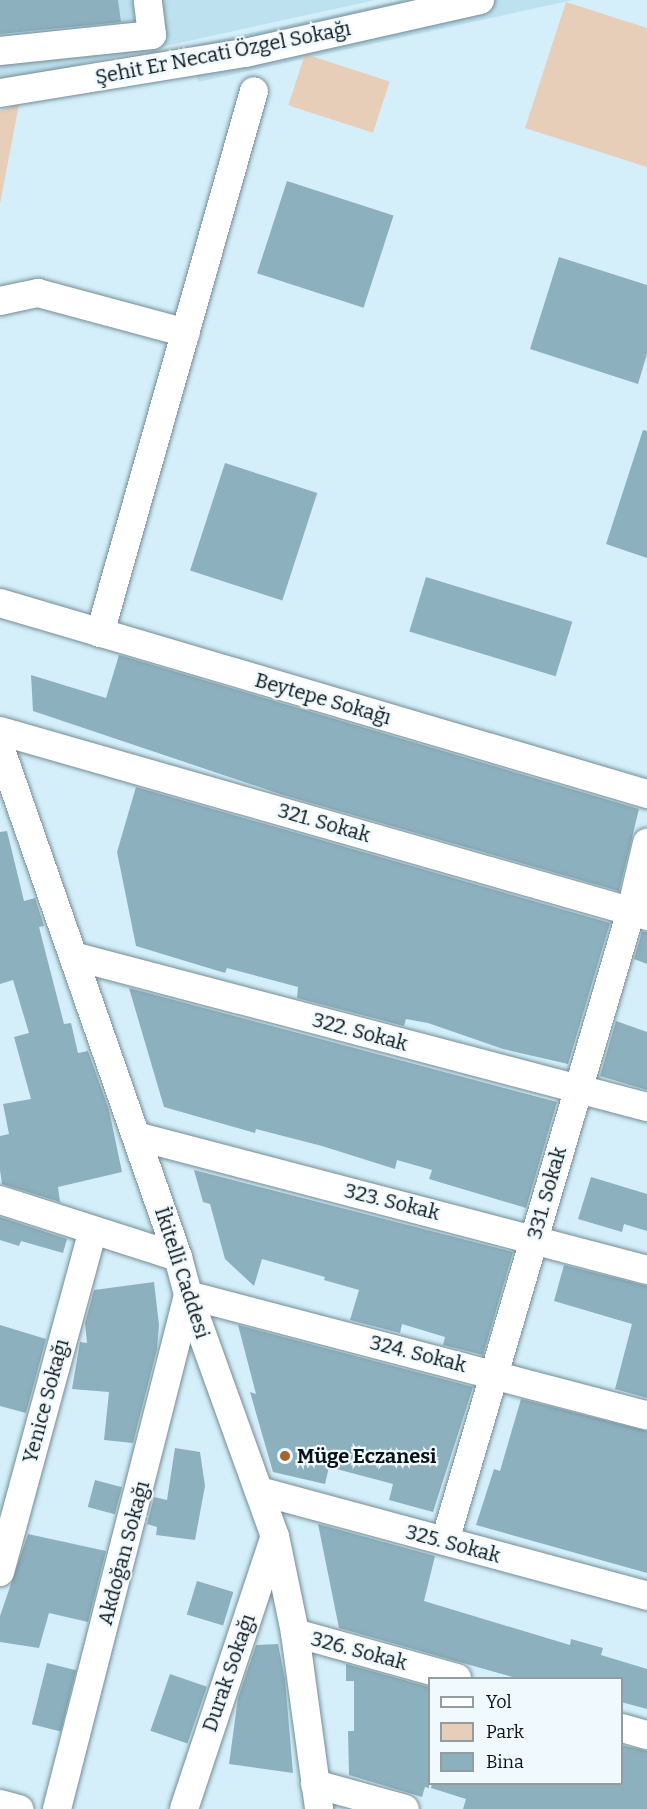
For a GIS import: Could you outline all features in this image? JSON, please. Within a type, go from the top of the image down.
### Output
[{"type":"street","points":[[0,51],[152,35],[148,0]]},
{"type":"street","name":"Şehit Er Necati Özgel Sokağı","points":[[0,93],[245,53],[480,0]]},
{"type":"street","points":[[100,633],[254,91]]},
{"type":"street","points":[[0,302],[38,293],[186,333]]},
{"type":"street","name":"Beytepe Sokağı","points":[[0,603],[647,794]]},
{"type":"street","name":"321. Sokak","points":[[0,731],[639,913]]},
{"type":"street","name":"İkitelli Caddesi","points":[[0,747],[178,1257],[188,1295],[275,1536],[295,1634],[317,1796]]},
{"type":"street","name":"331. Sokak","points":[[445,1541],[578,1089],[639,913],[647,843]]},
{"type":"street","name":"322. Sokak","points":[[73,956],[647,1107]]},
{"type":"street","name":"323. Sokak","points":[[136,1136],[647,1270]]},
{"type":"street","points":[[0,1200],[178,1257]]},
{"type":"street","name":"Yenice Sokağı","points":[[0,1572],[93,1230]]},
{"type":"street","name":"324. Sokak","points":[[188,1295],[494,1373],[647,1415]]},
{"type":"street","name":"Akdoğan Sokağı","points":[[57,1809],[188,1295]]},
{"type":"street","name":"325. Sokak","points":[[259,1491],[647,1596]]},
{"type":"street","name":"Durak Sokağı","points":[[184,1809],[275,1536]]},
{"type":"street","name":"326. Sokak","points":[[295,1634],[453,1677]]},
{"type":"street","points":[[623,1729],[647,1735]]},
{"type":"street","points":[[317,1796],[405,1809]]},
{"type":"street","points":[[0,1804],[19,1809]]},
{"type":"shaded area","points":[[0,0],[376,0],[0,82]]},
{"type":"shaded area","points":[[402,0],[573,0],[198,82],[191,46]]},
{"type":"green space","points":[[566,2],[647,28],[647,167],[525,128]]},
{"type":"green space","points":[[305,54],[390,82],[373,133],[288,105]]},
{"type":"green space","points":[[19,104],[0,204],[0,111]]},
{"type":"building","points":[[0,0],[118,0],[121,22],[0,34]]},
{"type":"building","points":[[287,181],[394,216],[364,308],[257,273]]},
{"type":"building","points":[[559,257],[647,285],[647,354],[638,384],[530,349]]},
{"type":"building","points":[[643,430],[647,431],[647,558],[606,544]]},
{"type":"building","points":[[225,463],[317,493],[282,600],[190,570]]},
{"type":"building","points":[[426,577],[572,622],[556,676],[409,632]]},
{"type":"building","points":[[119,655],[639,809],[619,891],[283,795],[33,711],[31,675],[106,698]]},
{"type":"building","points":[[136,787],[610,923],[568,1064],[503,1049],[428,1023],[406,1019],[404,1026],[297,998],[298,987],[227,968],[225,973],[136,946],[117,852]]},
{"type":"building","points":[[7,831],[24,901],[35,898],[44,926],[39,927],[64,1024],[71,1023],[78,1053],[88,1051],[109,1110],[122,1172],[58,1187],[60,1202],[2,1184],[0,1170],[0,1136],[9,1134],[3,1104],[31,1099],[14,1037],[29,1033],[13,980],[0,984],[0,832]]},
{"type":"building","points":[[642,932],[647,932],[647,964],[634,959]]},
{"type":"building","points":[[129,988],[557,1102],[526,1208],[429,1179],[432,1170],[397,1160],[395,1169],[322,1146],[256,1129],[255,1133],[164,1107]]},
{"type":"building","points":[[616,1021],[647,1032],[647,1090],[600,1076]]},
{"type":"building","points":[[194,1170],[513,1252],[483,1355],[443,1345],[445,1337],[402,1324],[400,1333],[350,1320],[359,1290],[324,1280],[325,1277],[262,1259],[254,1286],[225,1259],[210,1204],[203,1202]]},
{"type":"building","points":[[591,1177],[647,1194],[647,1231],[624,1224],[622,1232],[578,1219]]},
{"type":"building","points":[[0,1217],[67,1239],[63,1253],[21,1241],[19,1246],[0,1240]]},
{"type":"building","points":[[564,1265],[647,1286],[647,1398],[615,1389],[632,1324],[554,1301]]},
{"type":"building","points":[[154,1282],[159,1325],[157,1349],[133,1443],[104,1440],[109,1392],[72,1389],[80,1342],[87,1343],[85,1323],[94,1290]]},
{"type":"building","points":[[0,1325],[46,1339],[26,1413],[0,1406]]},
{"type":"building","points":[[238,1325],[473,1387],[433,1512],[389,1500],[393,1484],[329,1467],[325,1484],[273,1472],[250,1392],[256,1394]]},
{"type":"building","points":[[521,1399],[647,1431],[647,1573],[476,1525],[494,1469],[500,1471]]},
{"type":"building","points":[[175,1448],[200,1452],[205,1486],[195,1540],[156,1535],[157,1527],[147,1524],[154,1497],[167,1500]]},
{"type":"building","points":[[95,1480],[122,1487],[115,1514],[88,1507]]},
{"type":"building","points":[[318,1524],[435,1556],[424,1601],[570,1645],[571,1639],[603,1648],[601,1655],[647,1669],[647,1709],[623,1703],[623,1677],[512,1677],[339,1628]]},
{"type":"building","points":[[28,1534],[106,1551],[88,1622],[49,1613],[39,1648],[0,1642],[0,1616]]},
{"type":"building","points":[[197,1581],[233,1592],[223,1626],[187,1614]]},
{"type":"building","points":[[278,1644],[285,1679],[293,1773],[229,1764],[238,1698],[256,1645]]},
{"type":"building","points":[[47,1663],[76,1670],[61,1731],[32,1724]]},
{"type":"building","points":[[346,1664],[428,1687],[429,1788],[425,1787],[422,1797],[349,1775],[348,1731],[354,1731],[354,1681],[346,1681]]},
{"type":"building","points":[[170,1674],[207,1687],[187,1743],[150,1731]]},
{"type":"building","points":[[623,1745],[647,1751],[647,1809],[463,1809],[466,1799],[431,1788],[432,1785],[623,1785]]},
{"type":"place","name":"Müge Eczanesi","points":[[285,1456]]}]
